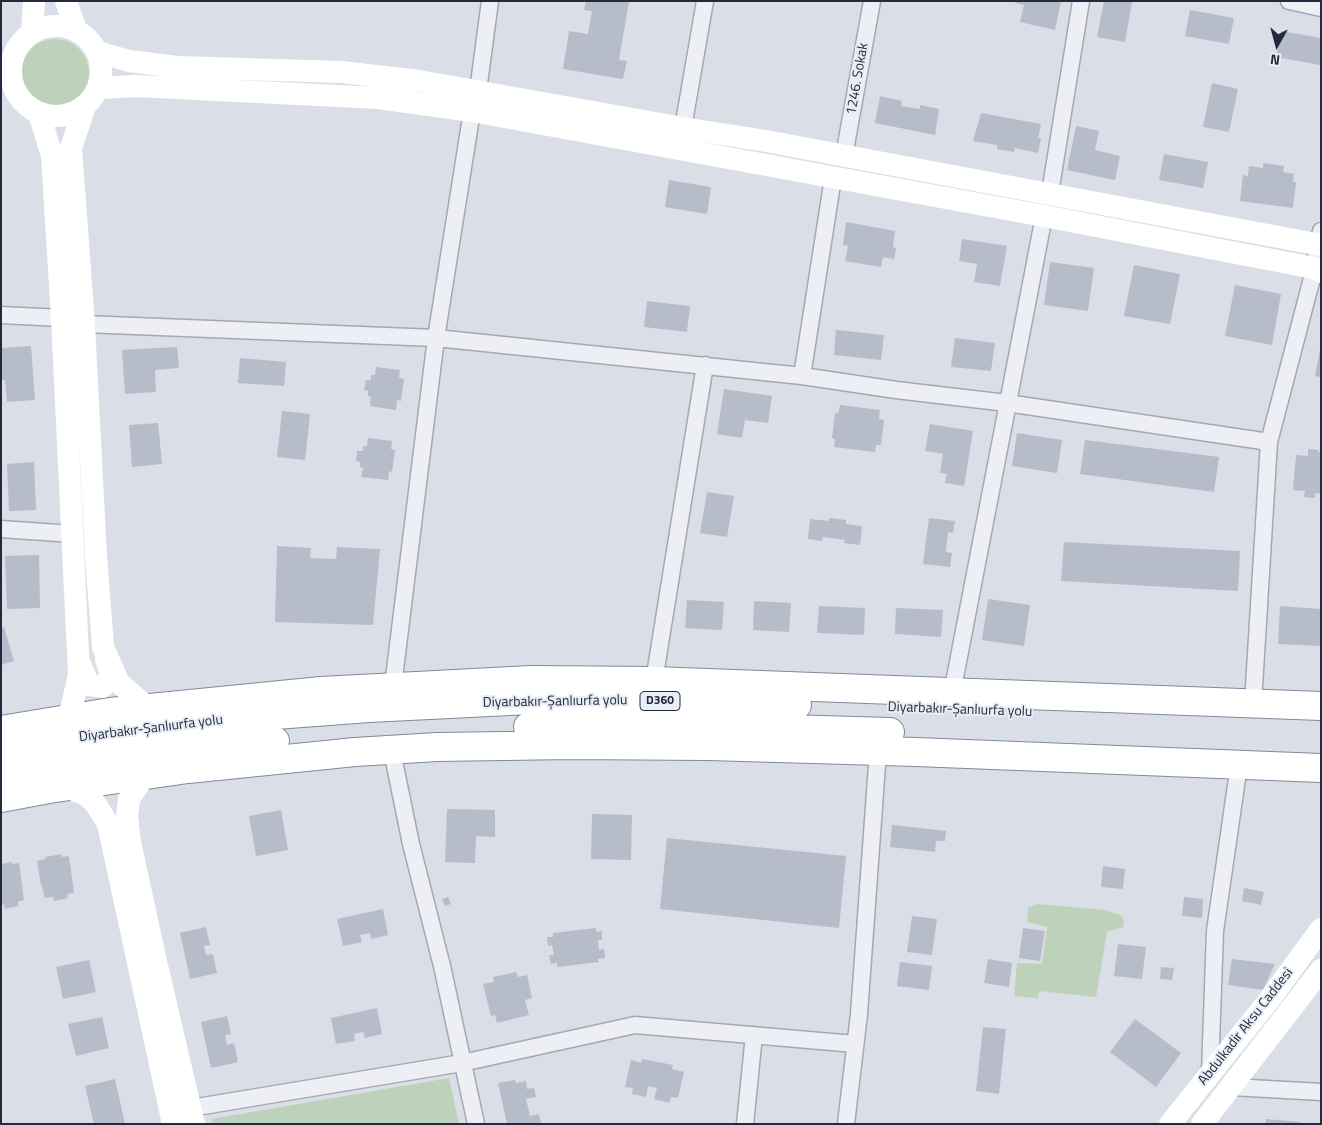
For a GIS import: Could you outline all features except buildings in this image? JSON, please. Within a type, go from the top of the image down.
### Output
[{"type":"highway","points":[[1,730],[69,718],[147,708],[321,691],[531,680],[654,680],[1321,706]]},
{"type":"highway","name":"Diyarbakır-Şanlıurfa yolu","points":[[1,751],[115,731],[226,719],[369,708],[550,699],[985,711],[1321,725]]},
{"type":"highway","name":"Diyarbakır-Şanlıurfa yolu","points":[[1,774],[64,763],[353,733],[614,724],[814,729],[1321,752]]},
{"type":"highway","points":[[1,798],[188,769],[355,752],[437,747],[571,745],[878,751],[1321,768]]},
{"type":"main road","points":[[32,32],[34,1]]},
{"type":"main road","points":[[66,1],[76,30]]},
{"type":"main road","points":[[46,26],[62,26],[76,30],[89,39],[98,52],[101,70],[98,88],[93,98],[85,106],[63,116],[51,116],[39,113],[10,94],[12,83],[7,55],[20,42],[32,32],[46,26]]},
{"type":"main road","points":[[98,52],[129,61],[177,67],[342,72],[419,81],[475,101],[832,178],[1044,216],[1317,270]]},
{"type":"main road","points":[[98,88],[136,86],[475,101],[683,128],[1320,240]]},
{"type":"main road","points":[[77,656],[89,685],[102,687],[108,682],[110,673],[103,647],[96,557],[84,324],[71,148],[85,106]]},
{"type":"main road","points":[[39,113],[52,156],[73,534],[79,675],[69,718]]},
{"type":"main road","points":[[103,647],[119,683],[147,708]]},
{"type":"main road","points":[[145,775],[129,799],[127,816],[129,833],[155,957],[192,1116]]},
{"type":"main road","points":[[66,787],[86,795],[95,803],[108,824],[173,1124]]},
{"type":"main road","name":"Abdulkadir Aksu Caddesi","points":[[1170,1124],[1269,1000],[1321,929]]},
{"type":"main road","name":"Abdulkadir Aksu Caddesi","points":[[1202,1124],[1321,970]]},
{"type":"street","points":[[393,686],[436,338],[490,1]]},
{"type":"street","points":[[683,128],[705,1]]},
{"type":"street","name":"1246. Sokak","points":[[844,156],[872,1]]},
{"type":"street","points":[[1050,193],[1081,1]]},
{"type":"street","points":[[1289,1],[1321,8]]},
{"type":"street","points":[[802,376],[832,178]]},
{"type":"street","points":[[952,693],[1044,216]]},
{"type":"street","points":[[1253,703],[1269,442],[1317,270],[1320,240]]},
{"type":"street","points":[[1,315],[62,318]]},
{"type":"street","points":[[84,324],[436,338],[802,376],[896,390],[1007,403],[1269,442]]},
{"type":"street","points":[[654,680],[705,366]]},
{"type":"street","points":[[1,529],[73,534]]},
{"type":"street","points":[[392,751],[411,844],[442,966],[476,1124]]},
{"type":"street","points":[[846,1124],[856,1044],[878,751]]},
{"type":"street","points":[[1210,1072],[1215,931],[1239,765]]},
{"type":"street","points":[[192,1116],[462,1063],[635,1025],[856,1044]]},
{"type":"street","points":[[745,1124],[754,1035]]},
{"type":"street","points":[[1232,1087],[1321,1092]]},
{"type":"green space","points":[[55,39],[68,42],[79,49],[86,60],[89,73],[86,86],[79,97],[68,104],[55,107],[42,104],[31,97],[24,86],[21,73],[24,60],[31,49],[42,42]]},
{"type":"green space","points":[[1037,904],[1104,910],[1120,915],[1124,920],[1123,927],[1107,932],[1096,997],[1039,991],[1038,998],[1014,996],[1017,963],[1042,964],[1047,927],[1027,922],[1028,908]]},
{"type":"green space","points":[[449,1078],[459,1124],[213,1124],[212,1119]]}]
